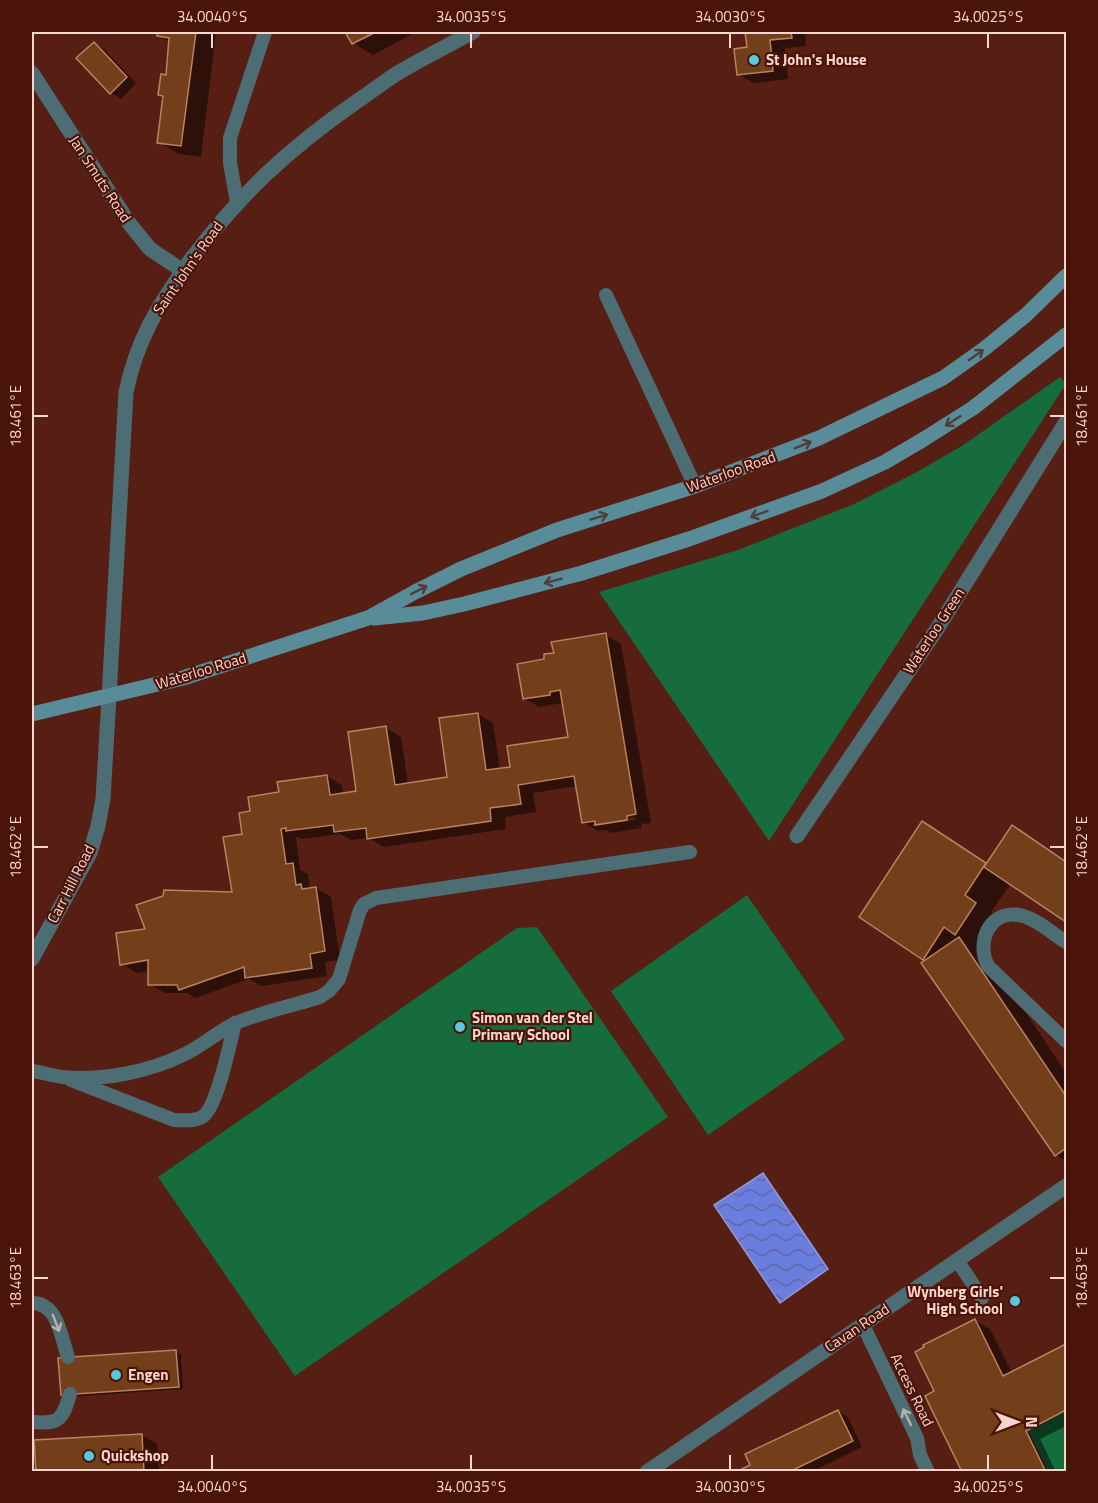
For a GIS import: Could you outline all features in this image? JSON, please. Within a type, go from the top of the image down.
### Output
[{"type":"main road","name":"Waterloo Road","points":[[32,714],[190,676],[368,618],[461,569],[557,530],[695,486],[819,438],[943,378],[1026,315],[1066,276]]},
{"type":"main road","name":"Waterloo Road","points":[[368,618],[423,613],[582,573],[689,539],[822,491],[885,462],[973,408],[1066,335]]},
{"type":"street","name":"Saint John's Road","points":[[109,697],[126,392],[132,365],[157,310],[183,271],[237,202],[270,168],[307,137],[399,72],[473,32]]},
{"type":"street","name":"Jan Smuts Road","points":[[32,73],[129,224],[150,249],[183,271]]},
{"type":"street","name":"Waterloo Green","points":[[797,836],[936,629],[1066,422]]},
{"type":"street","name":"Carr Hill Road","points":[[32,959],[90,853],[98,826],[103,799],[109,697]]},
{"type":"street","name":"Cavan Road","points":[[647,1472],[1066,1186]]},
{"type":"lane","points":[[237,202],[230,163],[230,138],[265,32]]},
{"type":"lane","points":[[606,296],[695,486]]},
{"type":"lane","points":[[62,1077],[93,1077],[154,1066],[183,1055],[235,1023],[330,992],[339,979],[360,910],[370,900],[690,852]]},
{"type":"lane","points":[[1066,942],[1033,920],[1015,914],[996,920],[984,937],[982,947],[983,957],[988,966],[1066,1041]]},
{"type":"lane","points":[[32,1071],[62,1077],[174,1120],[192,1121],[204,1117],[213,1105],[235,1023]]},
{"type":"lane","points":[[957,1260],[981,1298]]},
{"type":"lane","points":[[32,1302],[45,1305],[55,1316],[68,1357]]},
{"type":"lane","name":"Access Road","points":[[862,1325],[917,1438],[920,1455],[928,1472]]},
{"type":"lane","points":[[32,1422],[51,1423],[58,1418],[65,1410],[70,1394]]},
{"type":"green space","points":[[1060,377],[1066,384],[769,841],[599,592],[738,550],[854,504],[965,444]]},
{"type":"green space","points":[[747,895],[845,1039],[708,1135],[611,991]]},
{"type":"green space","points":[[537,927],[668,1117],[295,1376],[158,1177],[517,928]]},
{"type":"green space","points":[[1066,1411],[1066,1471],[1048,1471],[1028,1431]]},
{"type":"water","points":[[763,1173],[828,1269],[780,1303],[714,1205]]},
{"type":"building","points":[[158,32],[196,32],[181,146],[157,143],[163,96],[158,95],[161,74],[166,75],[169,38],[157,36]]},
{"type":"building","points":[[345,32],[376,32],[352,44]]},
{"type":"building","name":"St John's House","points":[[745,32],[791,32],[792,38],[770,40],[773,71],[737,75],[734,49],[747,47]]},
{"type":"building","points":[[94,42],[127,77],[110,94],[76,58]]},
{"type":"building","points":[[606,633],[636,814],[627,816],[627,820],[595,825],[595,821],[582,823],[574,776],[518,785],[521,804],[490,808],[491,821],[367,839],[366,828],[334,832],[333,825],[286,831],[286,828],[281,829],[286,864],[293,863],[296,885],[301,884],[302,889],[316,887],[325,951],[310,954],[312,968],[245,978],[244,967],[179,990],[177,985],[148,985],[148,960],[120,965],[116,933],[145,929],[136,905],[163,896],[164,890],[232,892],[223,837],[242,834],[239,813],[250,811],[248,797],[279,792],[277,782],[327,775],[330,795],[356,791],[348,732],[386,726],[395,785],[447,777],[439,718],[478,713],[486,770],[510,767],[507,746],[568,737],[560,690],[550,692],[550,695],[523,699],[517,664],[544,659],[544,654],[554,653],[551,642]]},
{"type":"building","points":[[922,821],[986,863],[965,895],[976,903],[955,935],[944,927],[923,960],[859,917]]},
{"type":"building","points":[[1012,825],[1066,862],[1066,922],[984,867]]},
{"type":"building","points":[[959,937],[1066,1096],[1066,1148],[1055,1156],[921,963]]},
{"type":"building","points":[[975,1319],[1003,1376],[1066,1344],[1066,1410],[1026,1431],[1046,1472],[962,1472],[925,1396],[934,1391],[915,1352],[924,1347],[923,1345]]},
{"type":"building","points":[[176,1350],[179,1387],[61,1395],[58,1358]]},
{"type":"building","points":[[838,1410],[853,1441],[789,1472],[743,1472],[742,1469],[750,1465],[745,1454]]},
{"type":"building","name":"Quickshop","points":[[142,1434],[144,1472],[36,1472],[34,1440]]},
{"type":"place","name":"St John's House","points":[[754,60]]},
{"type":"place","name":"Simon van der Stel Primary School","points":[[460,1027]]},
{"type":"place","name":"Wynberg Girls' High School","points":[[1015,1301]]},
{"type":"place","name":"Engen","points":[[116,1375]]},
{"type":"place","name":"Quickshop","points":[[89,1456]]}]
